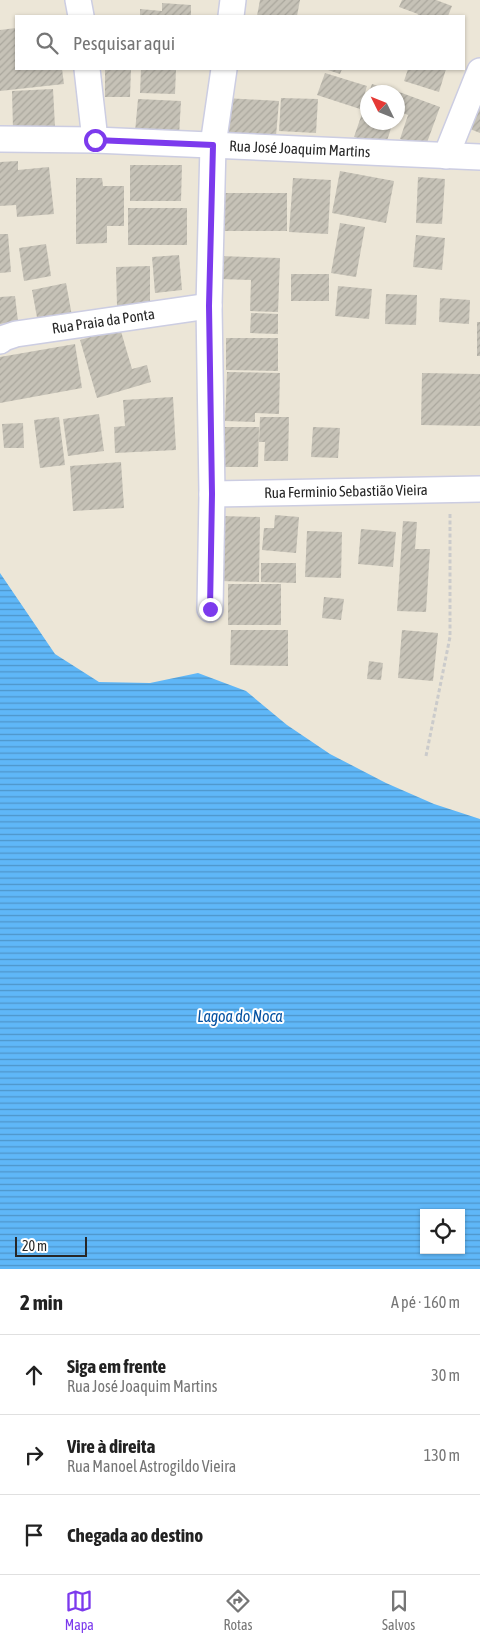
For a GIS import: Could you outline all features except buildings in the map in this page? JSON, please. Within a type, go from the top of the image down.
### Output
[{"type":"street","points":[[78,0],[81,15]]},
{"type":"street","points":[[231,15],[233,0]]},
{"type":"street","points":[[87,70],[95,140]]},
{"type":"street","points":[[210,609],[212,494],[209,306],[213,145],[224,70]]},
{"type":"street","points":[[446,156],[480,71]]},
{"type":"street","name":"Rua José Joaquim Martins","points":[[0,139],[95,140],[480,157]]},
{"type":"street","name":"Rua Praia da Ponta","points":[[0,341],[16,334],[209,306]]},
{"type":"street","name":"Rua Ferminio Sebastião Vieira","points":[[212,494],[480,489]]},
{"type":"path","points":[[426,756],[450,637],[450,489]]},
{"type":"water","name":"Lagoa do Noca","points":[[0,573],[55,654],[99,682],[150,683],[198,673],[246,691],[287,725],[330,754],[386,783],[434,804],[480,819],[480,1269],[0,1269]]},
{"type":"route","points":[[95,140],[213,145],[209,306],[212,494],[210,609]]}]
